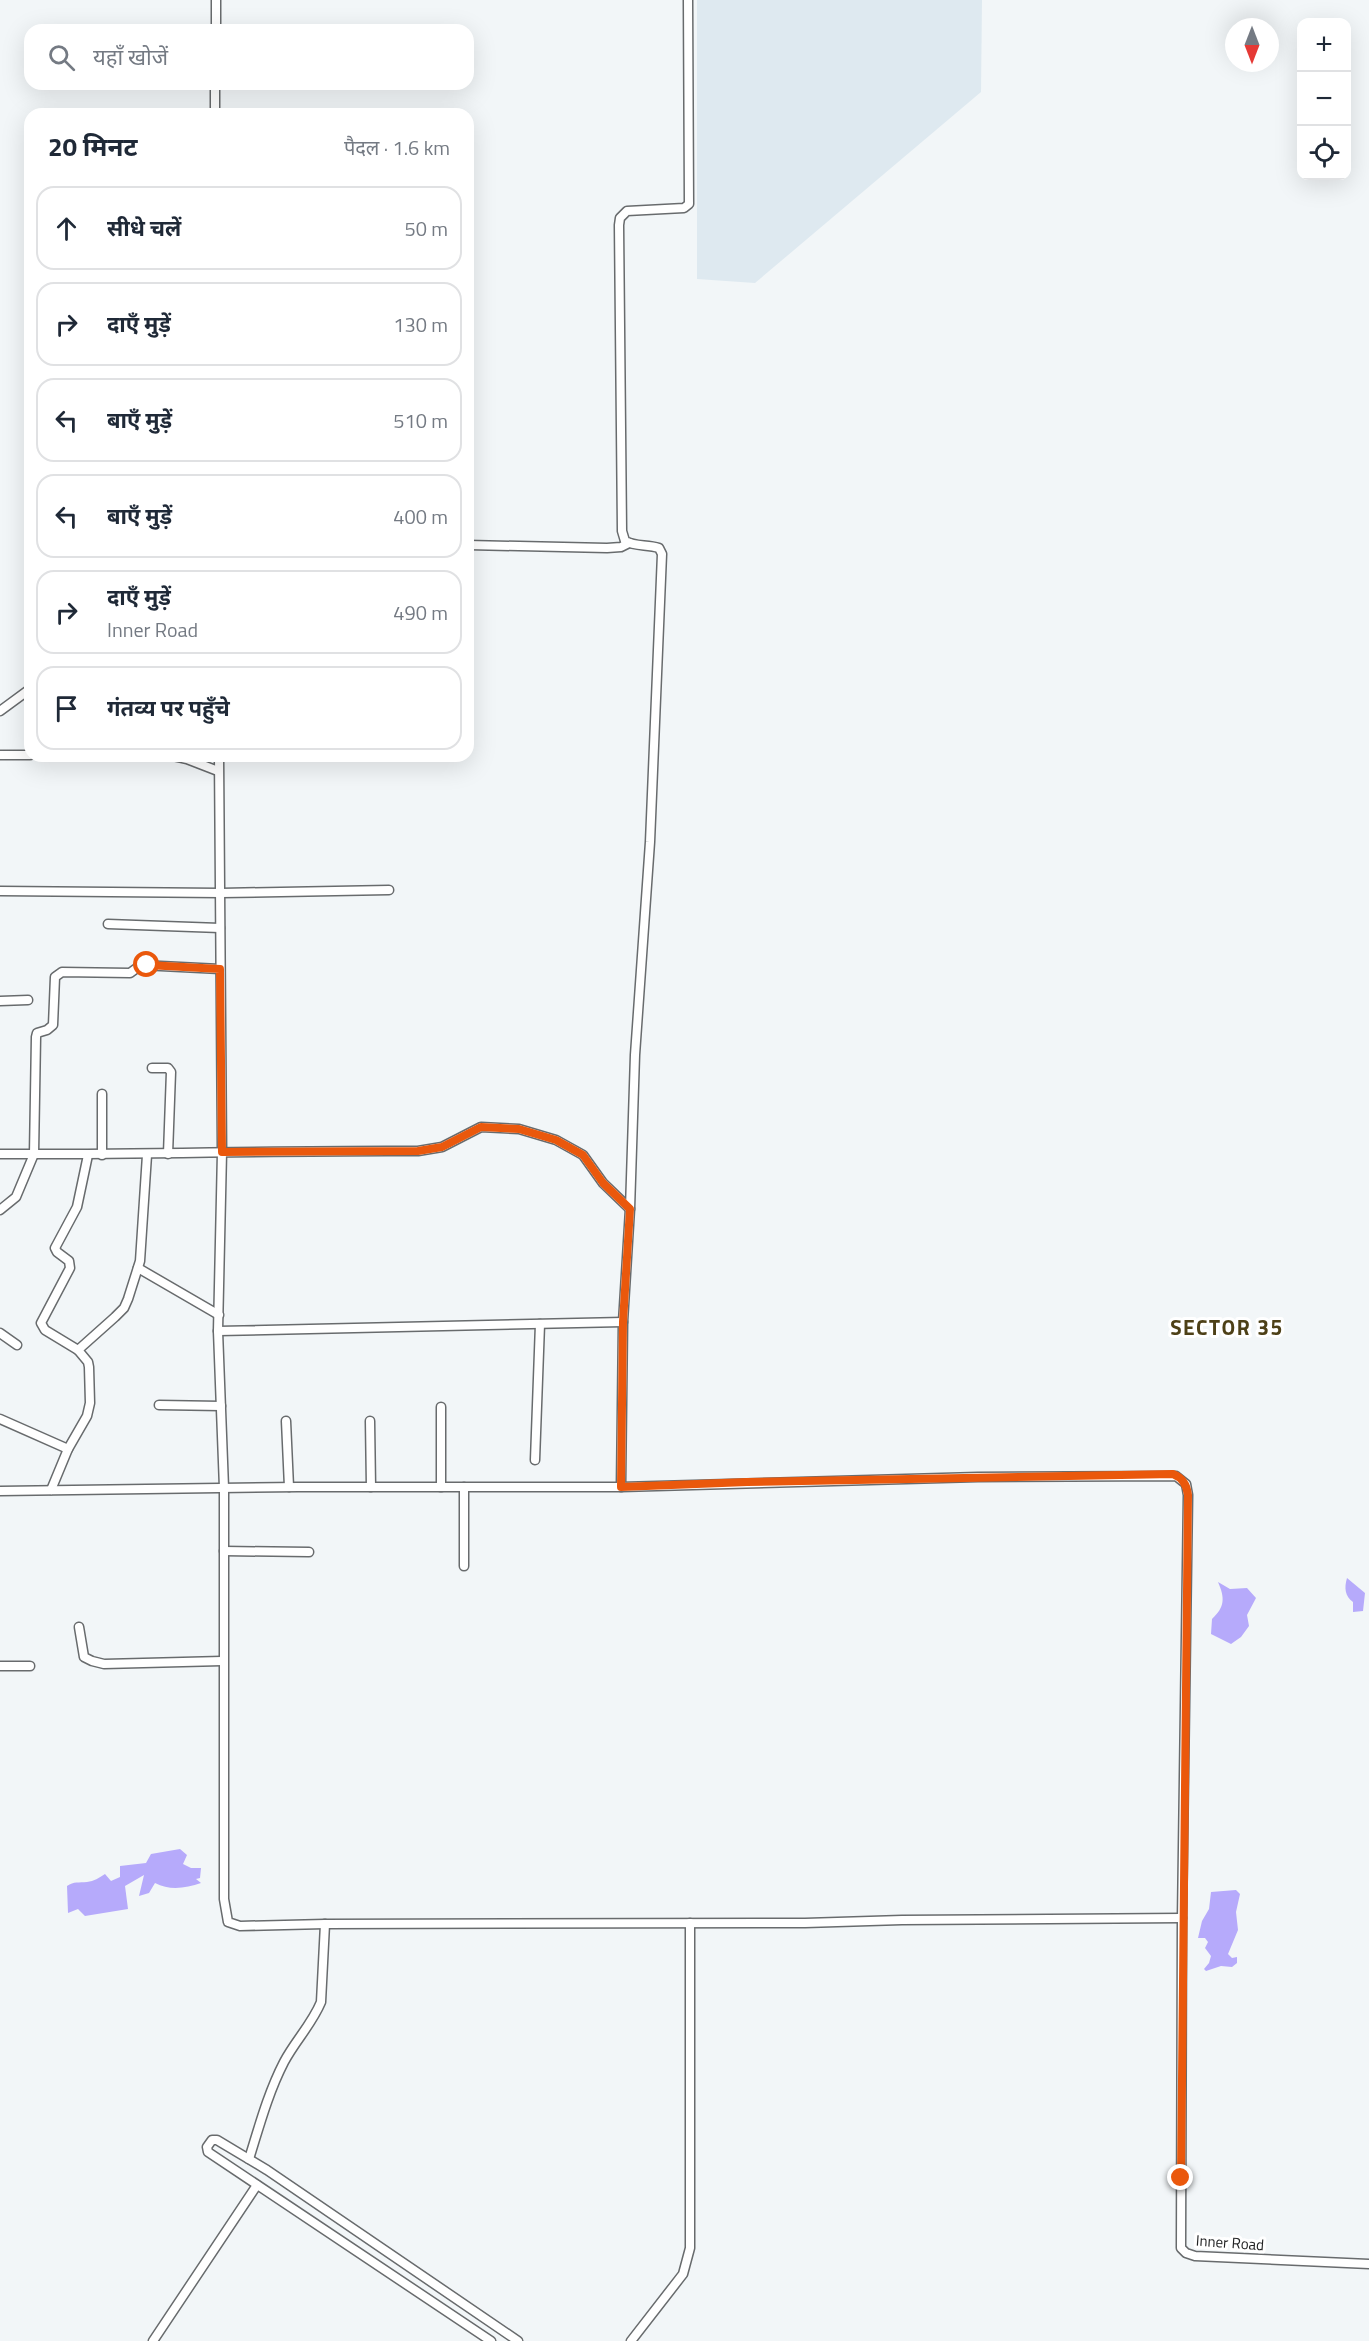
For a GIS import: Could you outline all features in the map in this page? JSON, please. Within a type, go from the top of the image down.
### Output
[{"type":"street","points":[[216,0],[216,24]]},
{"type":"street","points":[[0,1491],[289,1487],[621,1487],[623,1322],[630,1209],[635,1055],[650,842],[662,554],[659,548],[630,543],[624,539],[622,531],[619,225],[620,218],[627,211],[684,208],[689,204],[688,0]]},
{"type":"street","points":[[215,90],[215,108]]},
{"type":"street","points":[[474,545],[606,548],[621,547],[630,543]]},
{"type":"street","points":[[0,711],[24,693]]},
{"type":"street","points":[[0,756],[24,755]]},
{"type":"street","points":[[195,762],[218,771]]},
{"type":"street","points":[[219,762],[222,1152],[218,1331],[224,1488],[222,1661],[225,1916],[232,1925],[1182,1918]]},
{"type":"street","points":[[0,891],[221,893],[389,890]]},
{"type":"street","points":[[108,924],[220,928]]},
{"type":"street","points":[[0,1210],[16,1197],[34,1154],[36,1037],[37,1033],[47,1030],[52,1025],[55,977],[62,972],[130,973],[141,965],[220,969]]},
{"type":"street","points":[[0,1001],[28,1000]]},
{"type":"street","points":[[152,1068],[168,1068],[171,1072],[168,1154]]},
{"type":"street","points":[[102,1095],[102,1155]]},
{"type":"street","points":[[0,1154],[147,1155],[222,1152],[418,1151],[442,1147],[481,1127],[504,1127],[556,1140],[583,1155],[603,1183],[630,1209]]},
{"type":"street","points":[[51,1490],[68,1449],[87,1416],[90,1403],[88,1362],[78,1350],[45,1330],[41,1323],[70,1268],[69,1261],[55,1248],[77,1207],[88,1155]]},
{"type":"street","points":[[78,1350],[124,1308],[138,1268],[144,1227],[147,1155]]},
{"type":"street","points":[[138,1268],[219,1315]]},
{"type":"street","points":[[218,1331],[623,1322]]},
{"type":"street","points":[[535,1460],[540,1324]]},
{"type":"street","points":[[0,1333],[17,1346]]},
{"type":"street","points":[[159,1405],[221,1406]]},
{"type":"street","points":[[441,1407],[441,1487]]},
{"type":"street","points":[[0,1419],[68,1449]]},
{"type":"street","points":[[286,1421],[289,1487]]},
{"type":"street","points":[[370,1421],[371,1487]]},
{"type":"street","name":"Inner Road","points":[[621,1487],[966,1477],[1173,1474],[1186,1484],[1188,1495],[1182,1918],[1182,2251],[1190,2255],[1203,2256],[1369,2264]]},
{"type":"street","points":[[464,1487],[464,1566]]},
{"type":"street","points":[[224,1551],[309,1551]]},
{"type":"street","points":[[79,1627],[84,1657],[104,1664],[222,1661]]},
{"type":"street","points":[[0,1666],[30,1666]]},
{"type":"street","points":[[631,2341],[683,2274],[690,2248],[690,1923]]},
{"type":"street","points":[[249,2159],[284,2061],[317,2012],[321,2002],[325,1924]]},
{"type":"street","points":[[491,2341],[208,2152],[207,2146],[212,2140],[217,2140],[249,2159],[518,2341]]},
{"type":"street","points":[[153,2341],[257,2184]]},
{"type":"shaded area","points":[[697,0],[982,0],[981,92],[755,283],[697,279]]},
{"type":"shaded area","points":[[1347,1578],[1365,1593],[1363,1611],[1353,1612],[1353,1602],[1346,1592]]},
{"type":"shaded area","points":[[1218,1582],[1230,1589],[1247,1588],[1256,1598],[1247,1615],[1249,1626],[1241,1637],[1231,1644],[1211,1634],[1212,1619],[1222,1602]]},
{"type":"shaded area","points":[[180,1849],[187,1855],[183,1864],[191,1868],[201,1868],[200,1878],[196,1879],[201,1883],[178,1888],[155,1883],[149,1893],[139,1896],[144,1875],[125,1886],[128,1909],[85,1916],[78,1909],[68,1913],[67,1886],[70,1884],[92,1881],[105,1874],[111,1881],[120,1877],[120,1866],[146,1863],[151,1854]]},
{"type":"shaded area","points":[[1236,1890],[1240,1894],[1236,1912],[1238,1930],[1228,1954],[1232,1958],[1237,1957],[1237,1963],[1232,1967],[1221,1966],[1206,1971],[1204,1969],[1211,1956],[1205,1948],[1208,1942],[1205,1938],[1198,1938],[1202,1921],[1209,1909],[1211,1892]]},
{"type":"district","name":"SECTOR 35","points":[[1227,1328]]},
{"type":"route","points":[[147,965],[220,969],[222,1152],[418,1151],[442,1147],[475,1129],[490,1126],[519,1129],[556,1140],[583,1155],[589,1161],[603,1183],[630,1209],[623,1322],[621,1487],[747,1482],[1173,1474],[1183,1480],[1188,1495],[1181,2178]]}]
